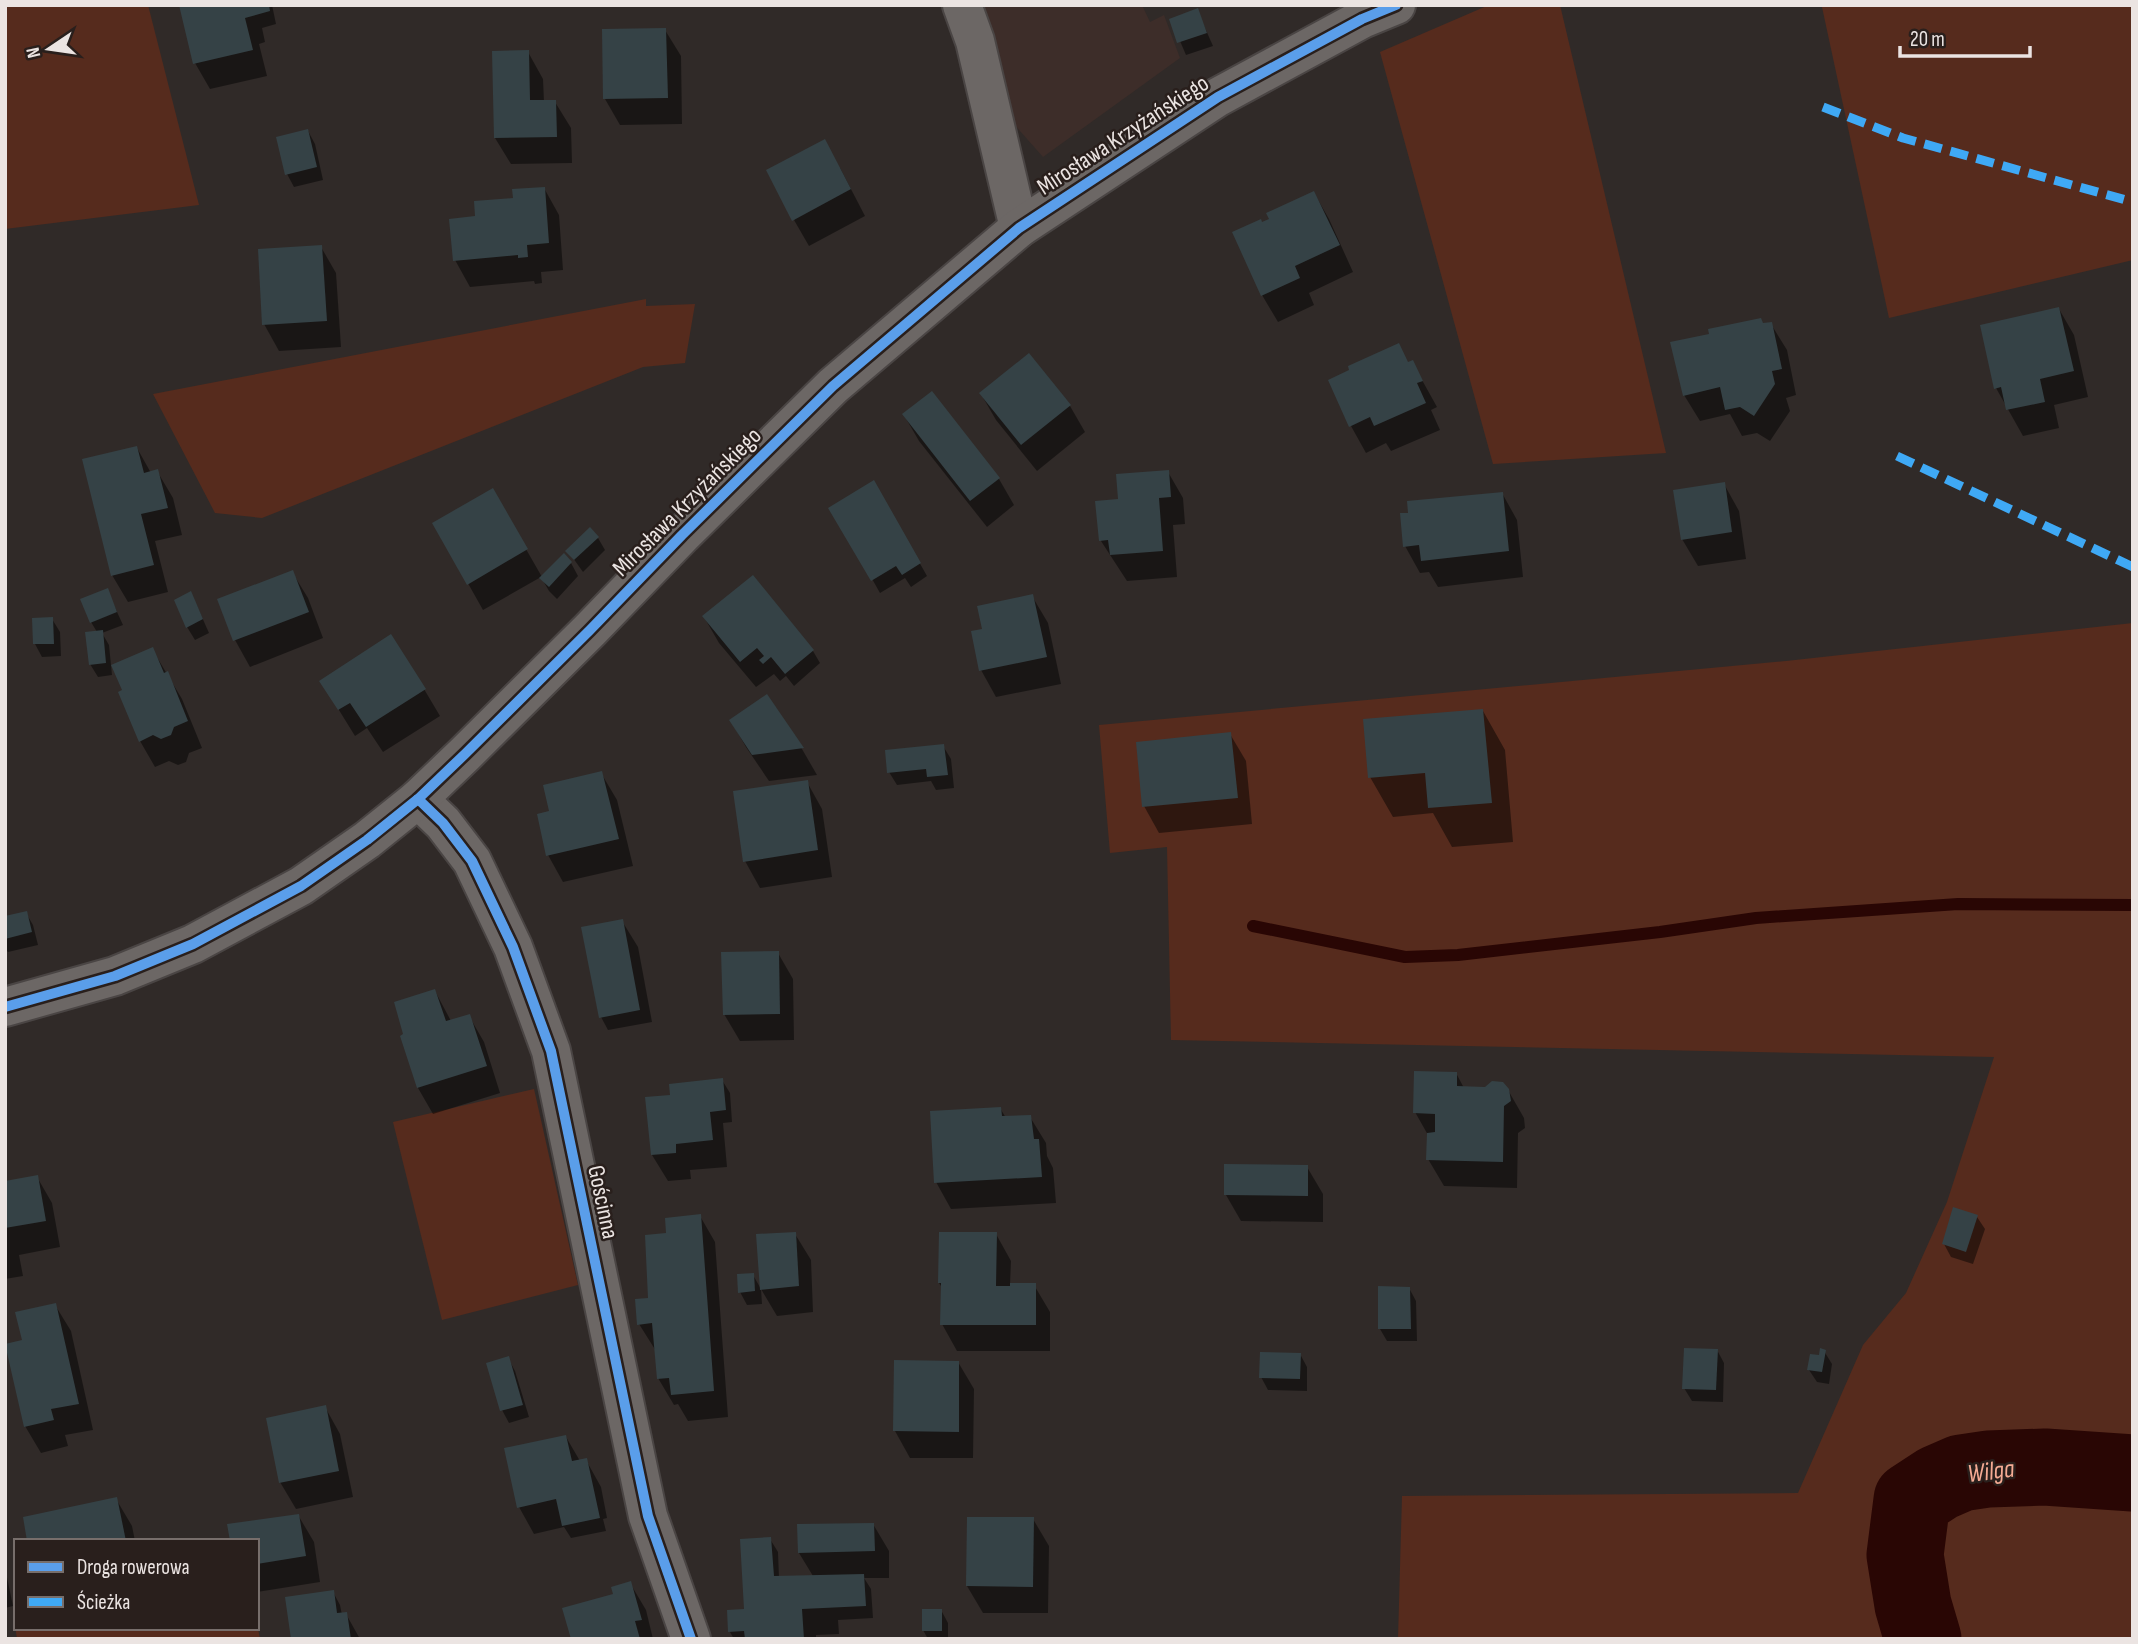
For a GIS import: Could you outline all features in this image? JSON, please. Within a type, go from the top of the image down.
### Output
[{"type":"street","points":[[962,5],[975,41],[1019,228]]},
{"type":"street","name":"Mirosława Krzyżańskiego","points":[[5,1007],[115,976],[193,944],[301,886],[367,840],[418,799],[833,386],[1019,228],[1218,97],[1362,19],[1396,5]]},
{"type":"street","name":"Gościnna","points":[[418,799],[443,823],[472,861],[513,947],[551,1051],[648,1516],[691,1639]]},
{"type":"shaded area","points":[[5,5],[148,5],[199,205],[5,229]]},
{"type":"shaded area","points":[[983,5],[1142,5],[1150,22],[1164,15],[1180,58],[1043,157],[1013,123]]},
{"type":"shaded area","points":[[1489,5],[1560,5],[1666,453],[1493,464],[1380,52]]},
{"type":"shaded area","points":[[2133,5],[2133,260],[1889,318],[1822,7]]},
{"type":"shaded area","points":[[646,299],[646,306],[695,304],[685,363],[643,367],[262,518],[215,513],[153,394]]},
{"type":"shaded area","points":[[2133,623],[2133,1639],[1398,1639],[1402,1496],[1798,1493],[1863,1345],[1906,1293],[1947,1202],[1994,1057],[1171,1040],[1167,847],[1110,853],[1099,725],[1786,661]]},
{"type":"shaded area","points":[[534,1089],[578,1285],[442,1320],[393,1122]]},
{"type":"shaded area","points":[[16,1630],[258,1630],[260,1639],[17,1639]]},
{"type":"building","points":[[179,5],[269,5],[270,11],[245,18],[253,50],[193,64]]},
{"type":"building","points":[[1198,8],[1207,33],[1177,43],[1169,19]]},
{"type":"building","points":[[666,28],[668,98],[603,99],[602,29]]},
{"type":"building","points":[[529,50],[530,100],[556,100],[557,137],[494,138],[492,51]]},
{"type":"building","points":[[308,129],[317,167],[285,175],[276,137]]},
{"type":"building","points":[[825,139],[851,189],[792,221],[766,170]]},
{"type":"building","points":[[545,187],[549,243],[527,245],[528,257],[518,258],[518,255],[453,261],[449,219],[475,216],[474,201],[513,198],[512,189]]},
{"type":"building","points":[[1314,191],[1340,245],[1295,266],[1300,278],[1261,296],[1232,232],[1261,219],[1262,222],[1269,219],[1266,213]]},
{"type":"building","points":[[322,245],[327,321],[262,325],[258,249]]},
{"type":"building","points":[[2059,307],[2074,371],[2040,379],[2045,402],[2006,410],[2001,387],[1994,389],[1980,325]]},
{"type":"building","points":[[1761,318],[1763,323],[1772,322],[1782,369],[1772,371],[1775,384],[1754,416],[1740,407],[1725,410],[1720,387],[1683,396],[1670,342],[1709,334],[1708,329]]},
{"type":"building","points":[[1399,343],[1408,362],[1413,360],[1423,381],[1417,383],[1426,403],[1374,426],[1370,417],[1349,427],[1328,380],[1349,370],[1348,366]]},
{"type":"building","points":[[1029,353],[1071,405],[1021,445],[979,393]]},
{"type":"building","points":[[932,391],[1000,478],[970,501],[902,414]]},
{"type":"building","points":[[137,446],[144,473],[158,469],[168,508],[141,514],[154,565],[111,576],[82,459]]},
{"type":"building","points":[[1169,470],[1171,497],[1159,498],[1163,551],[1110,555],[1108,540],[1099,541],[1095,501],[1118,499],[1116,474]]},
{"type":"building","points":[[874,480],[921,563],[902,575],[896,566],[871,581],[828,508]]},
{"type":"building","points":[[1725,482],[1732,532],[1681,540],[1673,490]]},
{"type":"building","points":[[493,488],[528,549],[467,585],[432,523]]},
{"type":"building","points":[[1503,492],[1509,551],[1421,561],[1419,545],[1403,547],[1400,513],[1408,513],[1407,501]]},
{"type":"building","points":[[590,527],[599,537],[574,560],[565,551]]},
{"type":"building","points":[[564,553],[572,562],[549,587],[539,578]]},
{"type":"building","points":[[293,570],[309,612],[233,641],[217,599]]},
{"type":"building","points":[[753,575],[814,650],[785,674],[771,657],[763,664],[759,660],[764,656],[757,648],[740,662],[702,616]]},
{"type":"building","points":[[108,588],[117,612],[90,623],[80,599]]},
{"type":"building","points":[[191,591],[203,619],[186,628],[174,600]]},
{"type":"building","points":[[1033,594],[1047,657],[979,671],[971,631],[982,629],[977,606]]},
{"type":"building","points":[[53,617],[54,644],[33,644],[32,618]]},
{"type":"building","points":[[103,630],[106,663],[89,665],[85,632]]},
{"type":"building","points":[[391,634],[426,689],[366,727],[350,703],[338,710],[319,681]]},
{"type":"building","points":[[153,647],[164,673],[168,671],[188,721],[174,727],[171,735],[161,739],[153,735],[139,742],[118,692],[122,690],[111,665]]},
{"type":"building","points":[[767,694],[804,748],[752,755],[729,720]]},
{"type":"building","points":[[1483,709],[1492,803],[1428,808],[1425,773],[1368,778],[1363,719]]},
{"type":"building","points":[[1231,732],[1238,798],[1142,807],[1136,742]]},
{"type":"building","points":[[944,744],[948,775],[927,777],[926,769],[887,773],[885,750]]},
{"type":"building","points":[[602,771],[619,839],[546,856],[537,814],[549,811],[543,785]]},
{"type":"building","points":[[808,780],[818,850],[743,862],[733,791]]},
{"type":"building","points":[[27,911],[32,932],[5,939],[5,916]]},
{"type":"building","points":[[623,919],[640,1010],[599,1018],[581,927]]},
{"type":"building","points":[[779,951],[780,1014],[723,1015],[721,952]]},
{"type":"building","points":[[435,989],[446,1021],[470,1014],[487,1066],[417,1088],[400,1036],[403,1034],[394,1002]]},
{"type":"building","points":[[1414,1071],[1457,1072],[1457,1086],[1485,1087],[1492,1081],[1503,1082],[1509,1089],[1511,1101],[1504,1106],[1503,1162],[1426,1160],[1427,1133],[1435,1132],[1435,1114],[1413,1113]]},
{"type":"building","points":[[723,1078],[726,1110],[710,1112],[713,1140],[676,1144],[676,1153],[651,1155],[645,1097],[670,1095],[669,1084]]},
{"type":"building","points":[[1001,1107],[1002,1116],[1031,1115],[1034,1139],[1039,1139],[1042,1177],[934,1183],[930,1111]]},
{"type":"building","points":[[1224,1164],[1308,1165],[1308,1196],[1224,1195]]},
{"type":"building","points":[[38,1175],[46,1221],[5,1228],[5,1181]]},
{"type":"building","points":[[1953,1207],[1978,1215],[1966,1252],[1942,1244]]},
{"type":"building","points":[[701,1214],[714,1391],[671,1395],[669,1378],[657,1379],[652,1323],[637,1325],[635,1299],[648,1298],[645,1235],[666,1233],[665,1218]]},
{"type":"building","points":[[796,1232],[799,1286],[760,1290],[756,1234]]},
{"type":"building","points":[[939,1232],[997,1232],[996,1286],[1036,1283],[1036,1325],[940,1325]]},
{"type":"building","points":[[754,1273],[755,1291],[738,1293],[737,1274]]},
{"type":"building","points":[[1378,1286],[1410,1287],[1411,1329],[1378,1329]]},
{"type":"building","points":[[56,1303],[79,1404],[51,1409],[54,1420],[24,1427],[5,1344],[22,1340],[15,1312]]},
{"type":"building","points":[[1684,1348],[1718,1349],[1716,1390],[1682,1389]]},
{"type":"building","points":[[1820,1348],[1826,1350],[1822,1372],[1807,1370],[1810,1354],[1819,1355]]},
{"type":"building","points":[[1260,1352],[1301,1353],[1300,1379],[1259,1378]]},
{"type":"building","points":[[509,1356],[523,1405],[500,1411],[486,1363]]},
{"type":"building","points":[[894,1360],[959,1361],[959,1432],[893,1431]]},
{"type":"building","points":[[326,1405],[339,1471],[279,1483],[266,1418]]},
{"type":"building","points":[[566,1435],[572,1461],[587,1458],[600,1518],[562,1526],[556,1499],[517,1508],[504,1448]]},
{"type":"building","points":[[117,1497],[126,1539],[27,1539],[23,1517]]},
{"type":"building","points":[[299,1514],[306,1556],[259,1564],[259,1539],[230,1539],[227,1524]]},
{"type":"building","points":[[967,1517],[1034,1517],[1033,1587],[966,1586]]},
{"type":"building","points":[[874,1523],[875,1551],[798,1553],[797,1524]]},
{"type":"building","points":[[771,1537],[774,1576],[864,1574],[866,1606],[802,1609],[804,1639],[745,1639],[744,1631],[728,1632],[727,1610],[744,1609],[740,1539]]},
{"type":"building","points":[[631,1581],[642,1620],[635,1621],[640,1639],[571,1639],[562,1608],[613,1594],[611,1587]]},
{"type":"building","points":[[334,1590],[337,1613],[347,1612],[351,1639],[291,1639],[285,1597]]},
{"type":"building","points":[[922,1609],[942,1609],[942,1631],[922,1631]]},
{"type":"waterway","points":[[1253,926],[1405,957],[1458,955],[1756,918],[1958,904],[2133,905]]},
{"type":"waterway","name":"Wilga","points":[[1923,1639],[1913,1605],[1905,1555],[1912,1500],[1938,1483],[1961,1473],[1988,1469],[2045,1467],[2133,1473]]},
{"type":"marked path","points":[[1823,107],[1903,138],[2133,202]]},
{"type":"marked path","points":[[1897,456],[2133,567]]},
{"type":"cycle path","points":[[5,1007],[115,976],[193,944],[301,886],[367,840],[418,799],[465,754],[833,386],[1019,228],[1218,97],[1362,19],[1396,5]]},
{"type":"cycle path","points":[[418,799],[443,823],[472,861],[513,947],[551,1051],[648,1516],[691,1639]]}]
